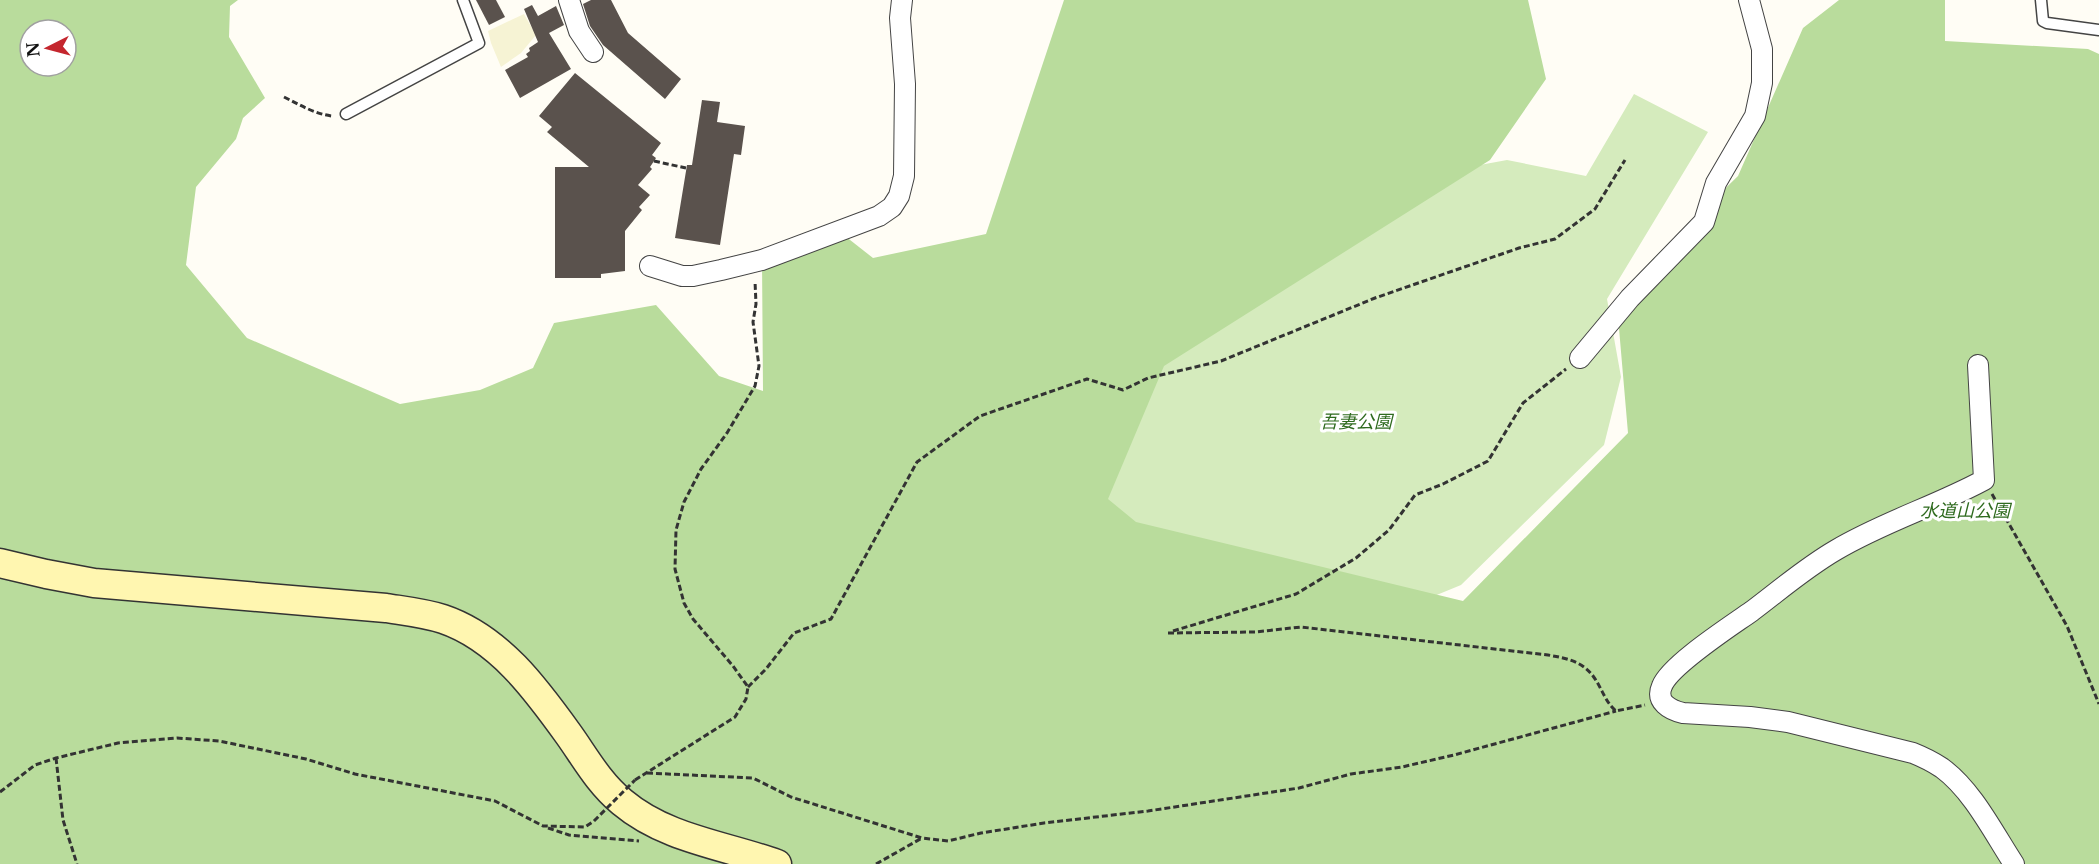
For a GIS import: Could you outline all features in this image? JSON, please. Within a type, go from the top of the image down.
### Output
[{"type":"street","points":[[569,0],[579,31],[593,52]]},
{"type":"street","points":[[650,266],[672,274],[693,276],[754,261],[879,216],[892,207],[902,187],[904,163],[905,84],[900,18],[902,0]]},
{"type":"street","points":[[1580,358],[1630,298],[1704,222],[1716,183],[1755,116],[1762,83],[1762,49],[1749,0]]},
{"type":"street","points":[[1978,365],[1984,480],[1955,495],[1882,525],[1836,549],[1706,643],[1665,680],[1660,689],[1660,698],[1665,706],[1674,711],[1788,722],[1913,753],[1924,758],[1940,766],[1954,778],[2014,864]]},
{"type":"street","points":[[0,563],[94,583],[386,608],[422,613],[446,620],[476,636],[503,655],[543,700],[589,767],[608,790],[625,805],[682,836],[777,864]]},
{"type":"lane","points":[[346,114],[479,43],[463,0]]},
{"type":"lane","points":[[2041,0],[2043,21],[2098,30]]},
{"type":"path","points":[[284,98],[323,115],[346,114]]},
{"type":"path","points":[[543,826],[585,827],[635,780],[735,717],[746,699],[748,687],[766,669],[794,633],[831,619],[917,462],[980,416],[1087,379],[1123,390],[1148,378],[1221,361],[1375,298],[1519,248],[1555,239],[1595,209],[1625,160]]},
{"type":"path","points":[[654,161],[686,168]]},
{"type":"path","points":[[748,687],[693,619],[684,603],[675,569],[676,530],[684,502],[701,469],[727,433],[755,386],[759,366],[753,322],[756,304],[754,261]]},
{"type":"path","points":[[1580,358],[1522,403],[1488,461],[1443,484],[1415,495],[1389,530],[1356,558],[1296,594],[1168,633],[1256,632],[1300,627],[1569,659],[1583,665],[1593,676],[1610,706],[1616,711]]},
{"type":"path","points":[[1984,480],[2067,626],[2099,704]]},
{"type":"path","points":[[647,773],[753,778],[791,797],[922,838],[948,841],[981,833],[1299,788],[1351,774],[1402,767],[1454,755],[1616,711],[1637,708],[1660,698]]},
{"type":"path","points":[[0,792],[35,765],[56,758],[118,743],[177,738],[219,741],[306,759],[355,774],[407,782],[495,801],[543,826],[569,835],[633,842],[650,840],[668,829]]},
{"type":"path","points":[[56,758],[63,820],[77,864]]},
{"type":"path","points":[[876,864],[922,838]]},
{"type":"shaded area","points":[[524,14],[536,35],[521,53],[501,67],[488,31]]},
{"type":"green space","name":"水道山公園","points":[[0,0],[238,0],[230,6],[229,37],[265,98],[243,118],[236,139],[196,187],[186,265],[247,338],[400,404],[480,390],[533,368],[554,323],[656,305],[719,376],[763,391],[762,260],[845,236],[873,258],[986,234],[1064,0],[1528,0],[1546,79],[1490,160],[1164,366],[1108,499],[1136,522],[1463,601],[1628,433],[1617,305],[1651,261],[1738,176],[1803,28],[1839,0],[1945,0],[1945,41],[2088,49],[2099,54],[2099,864],[0,864]]},
{"type":"green space","name":"吾妻公園","points":[[1634,94],[1708,132],[1607,299],[1621,377],[1604,445],[1461,585],[1288,656],[972,510],[1377,184],[1507,160],[1586,176]]},
{"type":"building","points":[[476,0],[496,0],[505,17],[489,25]]},
{"type":"building","points":[[591,0],[611,0],[628,33],[681,79],[665,99],[603,45],[590,26],[583,4]]},
{"type":"building","points":[[532,5],[538,16],[556,6],[564,25],[549,33],[571,69],[520,98],[505,70],[528,57],[526,54],[530,51],[529,48],[538,42],[524,9]]},
{"type":"building","points":[[575,73],[661,143],[652,155],[656,158],[650,167],[652,169],[638,185],[650,195],[639,207],[642,210],[625,231],[625,271],[601,274],[601,278],[555,278],[555,167],[589,167],[547,132],[552,127],[539,116]]},
{"type":"building","points":[[702,100],[720,102],[717,122],[745,126],[741,155],[734,154],[720,245],[675,238],[687,165],[692,165]]}]
